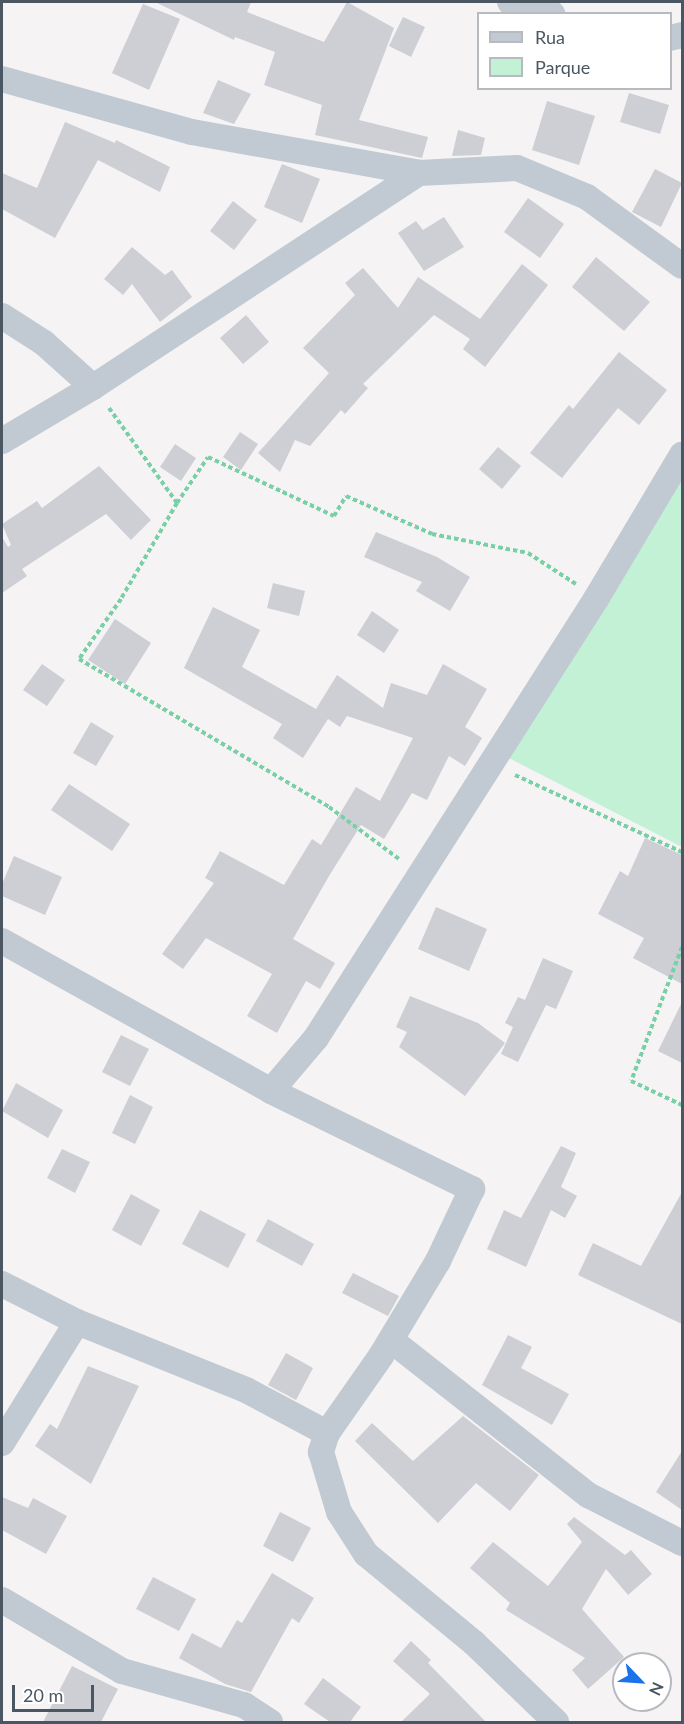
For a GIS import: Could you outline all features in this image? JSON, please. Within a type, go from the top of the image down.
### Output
[{"type":"street","points":[[510,2],[545,12]]},
{"type":"street","points":[[2,79],[192,132],[419,173],[517,168],[587,197],[682,266]]},
{"type":"street","points":[[2,441],[93,387],[419,173]]},
{"type":"street","points":[[2,316],[44,343],[93,387]]},
{"type":"street","points":[[271,1091],[316,1038],[422,875],[490,763],[596,599],[682,454]]},
{"type":"street","points":[[2,941],[271,1091],[472,1189],[438,1261],[391,1340],[327,1433],[321,1452],[339,1512],[366,1554],[474,1643],[556,1722]]},
{"type":"street","points":[[2,1284],[77,1322],[246,1390],[327,1433]]},
{"type":"street","points":[[2,1443],[77,1322]]},
{"type":"street","points":[[391,1340],[588,1496],[682,1543]]},
{"type":"street","points":[[2,1600],[122,1671],[244,1705],[270,1722]]},
{"type":"path","points":[[93,387],[177,503]]},
{"type":"path","points":[[422,875],[329,807],[79,659],[121,599],[177,503],[208,457],[334,516],[346,496],[432,534],[528,553],[557,568],[596,599]]},
{"type":"path","points":[[490,763],[682,852]]},
{"type":"path","points":[[682,947],[631,1081],[682,1105]]},
{"type":"green space","points":[[682,457],[682,847],[503,755]]},
{"type":"building","points":[[155,2],[251,2],[247,12],[324,42],[347,2],[394,28],[359,120],[428,137],[422,158],[315,135],[322,105],[264,85],[275,52],[235,37],[234,40]]},
{"type":"building","points":[[143,4],[180,19],[149,90],[112,73]]},
{"type":"building","points":[[403,17],[425,27],[411,57],[389,46]]},
{"type":"building","points":[[218,80],[251,94],[234,124],[203,113]]},
{"type":"building","points":[[629,93],[669,105],[660,134],[620,122]]},
{"type":"building","points":[[547,101],[595,116],[579,165],[532,150]]},
{"type":"building","points":[[65,122],[115,143],[116,140],[170,167],[160,192],[98,160],[55,238],[2,209],[2,173],[37,188]]},
{"type":"building","points":[[458,130],[485,138],[481,155],[452,156]]},
{"type":"building","points":[[282,164],[320,179],[302,223],[264,207]]},
{"type":"building","points":[[655,169],[682,183],[661,227],[632,212]]},
{"type":"building","points":[[528,198],[564,224],[540,258],[504,232]]},
{"type":"building","points":[[233,201],[257,220],[234,250],[210,231]]},
{"type":"building","points":[[444,217],[464,247],[424,271],[398,233],[416,221],[423,230]]},
{"type":"building","points":[[132,247],[165,275],[172,270],[192,297],[160,322],[132,284],[123,295],[104,279]]},
{"type":"building","points":[[596,257],[650,302],[624,331],[572,287]]},
{"type":"building","points":[[522,264],[548,285],[485,367],[463,349],[470,339],[434,315],[363,384],[368,388],[345,414],[341,410],[310,446],[295,440],[280,472],[258,453],[329,373],[303,348],[355,295],[345,283],[363,268],[398,308],[418,277],[480,319]]},
{"type":"building","points":[[246,315],[269,342],[243,364],[220,338]]},
{"type":"building","points":[[619,352],[667,390],[639,425],[618,408],[562,478],[530,453],[569,405],[573,409]]},
{"type":"building","points":[[240,432],[258,444],[241,470],[223,457]]},
{"type":"building","points":[[175,444],[196,458],[181,481],[160,467]]},
{"type":"building","points":[[498,447],[521,466],[502,489],[479,469]]},
{"type":"building","points":[[99,466],[151,520],[131,540],[106,514],[22,569],[27,576],[2,593],[2,537],[8,547],[11,545],[2,524],[37,501],[42,508]]},
{"type":"building","points":[[376,532],[437,557],[470,577],[450,611],[416,591],[422,582],[364,557]]},
{"type":"building","points":[[273,583],[305,591],[299,616],[267,608]]},
{"type":"building","points":[[213,607],[260,630],[242,667],[316,709],[337,675],[383,708],[391,683],[427,695],[443,664],[487,689],[465,727],[482,738],[465,766],[449,756],[427,800],[412,793],[384,839],[361,825],[329,876],[293,939],[335,963],[320,989],[306,981],[277,1033],[247,1016],[272,974],[206,938],[183,969],[162,954],[214,883],[205,878],[220,851],[284,885],[312,839],[321,845],[356,787],[380,801],[413,738],[347,716],[340,727],[328,719],[303,758],[273,738],[282,724],[184,668]]},
{"type":"building","points":[[372,611],[399,630],[384,653],[357,635]]},
{"type":"building","points":[[115,619],[151,643],[125,684],[88,660]]},
{"type":"building","points":[[42,664],[65,680],[47,706],[23,690]]},
{"type":"building","points":[[91,722],[114,736],[96,766],[73,753]]},
{"type":"building","points":[[69,784],[130,824],[112,851],[51,810]]},
{"type":"building","points":[[645,838],[682,855],[682,984],[633,958],[644,938],[598,914],[620,871],[628,876]]},
{"type":"building","points":[[14,856],[62,877],[45,915],[2,896],[2,884]]},
{"type":"building","points":[[436,907],[487,929],[469,971],[418,949]]},
{"type":"building","points":[[543,958],[573,971],[556,1009],[546,1005],[518,1062],[501,1054],[513,1027],[505,1023],[518,997],[525,1000]]},
{"type":"building","points":[[410,996],[478,1023],[505,1043],[465,1096],[399,1047],[407,1032],[396,1027]]},
{"type":"building","points":[[682,1002],[682,1063],[658,1051]]},
{"type":"building","points":[[121,1035],[149,1049],[130,1086],[102,1072]]},
{"type":"building","points":[[16,1083],[63,1110],[48,1138],[2,1111]]},
{"type":"building","points":[[130,1095],[153,1107],[135,1144],[112,1133]]},
{"type":"building","points":[[561,1146],[576,1153],[561,1187],[577,1196],[565,1218],[551,1210],[526,1267],[487,1249],[504,1210],[521,1218]]},
{"type":"building","points":[[62,1149],[90,1162],[75,1193],[47,1178]]},
{"type":"building","points":[[682,1192],[682,1324],[578,1275],[593,1243],[641,1266]]},
{"type":"building","points":[[131,1194],[160,1210],[141,1246],[112,1230]]},
{"type":"building","points":[[200,1210],[246,1234],[228,1268],[182,1244]]},
{"type":"building","points":[[268,1219],[314,1244],[302,1266],[256,1241]]},
{"type":"building","points":[[353,1273],[399,1296],[388,1316],[342,1293]]},
{"type":"building","points":[[508,1335],[532,1347],[521,1368],[569,1394],[552,1425],[482,1385]]},
{"type":"building","points":[[286,1353],[313,1368],[296,1400],[268,1385]]},
{"type":"building","points":[[88,1366],[139,1386],[91,1484],[35,1446],[50,1424],[57,1429]]},
{"type":"building","points":[[463,1416],[539,1475],[510,1511],[476,1483],[438,1523],[355,1441],[372,1423],[413,1461]]},
{"type":"building","points":[[682,1451],[682,1510],[656,1492]]},
{"type":"building","points":[[2,1497],[28,1508],[33,1498],[67,1516],[46,1554],[2,1530]]},
{"type":"building","points":[[280,1512],[311,1528],[293,1562],[263,1546]]},
{"type":"building","points":[[574,1517],[625,1555],[631,1550],[652,1574],[628,1595],[606,1569],[582,1609],[620,1652],[612,1652],[612,1668],[588,1689],[572,1670],[585,1658],[506,1610],[510,1603],[470,1568],[493,1542],[548,1586],[582,1542],[567,1524]]},
{"type":"building","points":[[272,1573],[314,1598],[299,1623],[292,1618],[251,1692],[225,1684],[179,1658],[192,1633],[221,1648],[237,1620],[242,1623]]},
{"type":"building","points":[[153,1577],[196,1599],[179,1631],[136,1609]]},
{"type":"building","points":[[411,1641],[431,1660],[428,1663],[486,1722],[401,1722],[430,1694],[393,1661]]},
{"type":"building","points":[[72,1666],[118,1689],[101,1722],[43,1722]]},
{"type":"building","points":[[323,1678],[361,1707],[350,1722],[330,1722],[304,1704]]}]
